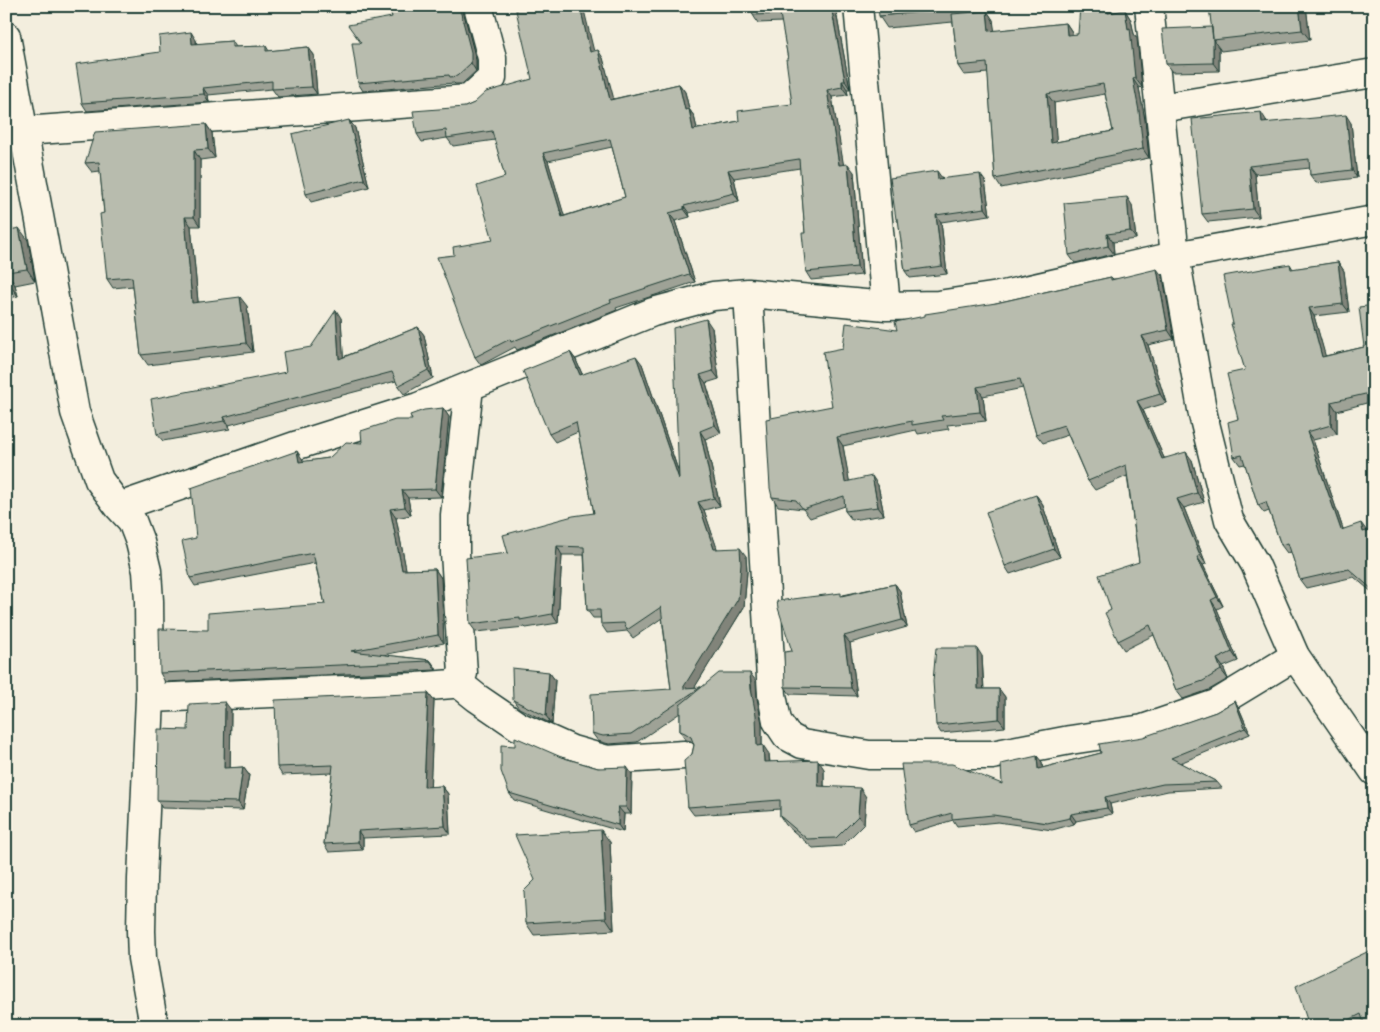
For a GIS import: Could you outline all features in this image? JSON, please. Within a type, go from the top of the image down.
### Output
[{"type":"street","points":[[24,131],[469,100],[492,78],[492,58],[478,6]]},
{"type":"street","points":[[858,6],[886,306]]},
{"type":"street","points":[[1149,6],[1175,256],[1203,415],[1229,520],[1255,564],[1296,656],[1374,771]]},
{"type":"street","points":[[6,36],[75,412],[100,480],[119,508],[132,521],[140,542],[147,571],[150,698],[141,931],[142,958],[154,1026]]},
{"type":"street","points":[[1160,108],[1374,73]]},
{"type":"street","points":[[119,508],[298,445],[418,407],[653,312],[713,296],[748,293],[886,306],[938,305],[984,299],[1175,256],[1374,220]]},
{"type":"street","points":[[748,293],[772,696],[777,721],[787,736],[815,748],[868,755],[992,755],[1070,740],[1143,729],[1216,704],[1296,656]]},
{"type":"street","points":[[150,698],[417,687],[457,682],[463,673],[455,552],[455,515],[469,387]]},
{"type":"street","points":[[457,682],[518,726],[572,750],[606,760],[684,755]]},
{"type":"building","points":[[389,6],[459,6],[471,52],[471,63],[457,76],[450,77],[449,75],[358,83],[352,43],[361,43],[348,25],[392,17]]},
{"type":"building","points":[[515,6],[580,6],[590,52],[598,50],[610,100],[679,84],[685,110],[689,109],[693,130],[739,121],[738,111],[792,104],[786,59],[788,59],[780,14],[753,15],[752,6],[831,6],[845,81],[842,81],[842,87],[827,90],[839,165],[848,164],[857,267],[806,272],[802,233],[805,233],[799,159],[728,170],[734,193],[684,206],[684,209],[669,213],[689,274],[610,300],[611,302],[511,342],[510,339],[475,357],[437,257],[454,255],[453,247],[493,240],[477,186],[505,177],[492,131],[447,138],[446,130],[417,134],[413,111],[465,107],[474,103],[486,92],[532,79]],"holes":[[[610,139],[625,197],[562,217],[543,153]]]},
{"type":"building","points":[[878,6],[965,6],[965,8],[879,16]]},
{"type":"building","points":[[1080,6],[1106,6],[1108,13],[1125,10],[1128,29],[1130,28],[1135,78],[1133,79],[1143,149],[995,179],[987,63],[958,66],[952,14],[987,11],[989,31],[1066,23],[1067,35],[1078,34]],"holes":[[[1103,84],[1113,131],[1051,143],[1047,94]]]},
{"type":"building","points":[[1209,6],[1299,6],[1302,30],[1213,40]]},
{"type":"building","points":[[1212,27],[1213,63],[1166,64],[1162,29]]},
{"type":"building","points":[[191,32],[192,44],[232,41],[232,47],[266,46],[266,51],[308,47],[312,87],[272,89],[272,81],[203,88],[204,94],[82,103],[76,64],[160,52],[159,36]]},
{"type":"building","points":[[1261,112],[1262,123],[1346,115],[1352,170],[1310,175],[1309,159],[1249,166],[1253,209],[1202,214],[1192,119]]},
{"type":"building","points":[[349,120],[364,179],[306,194],[292,134]]},
{"type":"building","points":[[206,124],[208,149],[194,150],[194,217],[185,217],[192,303],[240,297],[246,343],[141,355],[132,277],[107,279],[100,214],[104,213],[99,162],[85,163],[95,132]]},
{"type":"building","points":[[937,171],[938,179],[980,174],[985,208],[936,215],[942,266],[905,271],[890,178]]},
{"type":"building","points":[[1127,197],[1130,231],[1107,234],[1108,246],[1069,255],[1064,203]]},
{"type":"building","points":[[19,228],[27,269],[7,272],[9,284],[6,285],[6,231]]},
{"type":"building","points":[[1338,262],[1343,304],[1309,308],[1322,357],[1364,347],[1359,307],[1374,305],[1374,392],[1331,402],[1331,425],[1307,432],[1341,530],[1361,523],[1363,532],[1374,529],[1374,591],[1349,569],[1300,580],[1288,543],[1281,545],[1266,502],[1258,505],[1242,455],[1234,457],[1228,422],[1238,419],[1227,374],[1245,370],[1231,324],[1233,324],[1223,276],[1290,264],[1291,269]]},
{"type":"building","points":[[1157,269],[1168,330],[1142,336],[1160,394],[1137,401],[1162,459],[1186,452],[1197,493],[1177,499],[1200,555],[1197,557],[1217,597],[1211,600],[1232,652],[1217,659],[1221,670],[1203,681],[1176,690],[1150,625],[1118,641],[1105,613],[1111,610],[1099,575],[1139,562],[1126,465],[1088,481],[1064,425],[1036,434],[1020,379],[977,387],[980,412],[941,416],[943,420],[912,425],[912,421],[837,437],[845,482],[872,476],[878,507],[845,511],[844,496],[803,509],[796,500],[772,497],[766,419],[832,406],[823,352],[843,348],[846,323],[897,330],[895,322],[925,316],[925,314],[996,303],[1111,277],[1111,280]]},
{"type":"building","points":[[336,310],[339,359],[418,327],[428,370],[398,386],[392,372],[224,417],[224,421],[157,434],[151,399],[286,372],[283,352],[311,347]]},
{"type":"building","points":[[706,319],[713,371],[700,375],[715,425],[700,431],[714,498],[698,502],[714,549],[740,548],[741,564],[738,599],[683,688],[701,687],[631,734],[603,736],[592,733],[591,694],[671,689],[661,607],[627,630],[624,623],[601,624],[600,610],[587,610],[584,547],[557,546],[552,614],[520,620],[520,618],[470,624],[466,558],[508,553],[503,535],[573,516],[594,513],[576,422],[549,434],[523,371],[570,352],[580,375],[636,356],[679,479],[673,328]]},
{"type":"building","points":[[443,408],[435,489],[402,490],[405,507],[390,509],[402,570],[435,569],[438,635],[351,651],[430,661],[160,673],[159,629],[208,630],[208,613],[325,604],[313,553],[190,578],[182,541],[196,538],[191,488],[297,451],[299,462],[329,458],[346,442],[362,443],[361,431],[395,420],[412,420],[410,415],[424,410]]},
{"type":"building","points":[[1036,495],[1054,549],[1005,566],[986,512]]},
{"type":"building","points":[[895,584],[902,620],[844,636],[851,688],[785,687],[784,652],[792,651],[777,601],[841,593],[841,596]]},
{"type":"building","points":[[936,648],[977,648],[978,689],[999,689],[999,719],[936,725],[933,681]]},
{"type":"building","points":[[512,668],[549,672],[546,716],[513,700]]},
{"type":"building","points":[[719,673],[750,673],[756,715],[757,746],[763,745],[764,762],[818,760],[818,786],[860,788],[858,816],[836,838],[807,839],[780,816],[780,800],[688,807],[684,761],[692,754],[694,745],[691,737],[680,731],[680,705]]},
{"type":"building","points":[[428,693],[424,787],[442,786],[445,826],[358,831],[358,842],[324,844],[333,765],[277,767],[275,700]]},
{"type":"building","points":[[1235,701],[1245,728],[1171,758],[1217,782],[1163,784],[1105,797],[1107,808],[1071,814],[1070,818],[1047,823],[993,815],[952,819],[952,813],[909,825],[901,764],[952,764],[1002,784],[1001,764],[1037,756],[1038,769],[1101,753],[1099,744],[1143,737],[1216,712]]},
{"type":"building","points":[[225,702],[224,768],[243,767],[238,802],[157,800],[158,729],[188,730],[189,704]]},
{"type":"building","points":[[515,737],[561,757],[598,768],[627,767],[626,807],[618,807],[618,825],[509,793],[501,771],[501,745],[515,746]]},
{"type":"building","points":[[601,830],[606,918],[526,923],[524,891],[535,880],[515,835]]},
{"type":"building","points":[[1369,951],[1374,962],[1374,1026],[1365,1026],[1361,1014],[1337,1026],[1309,1026],[1296,986]]}]
